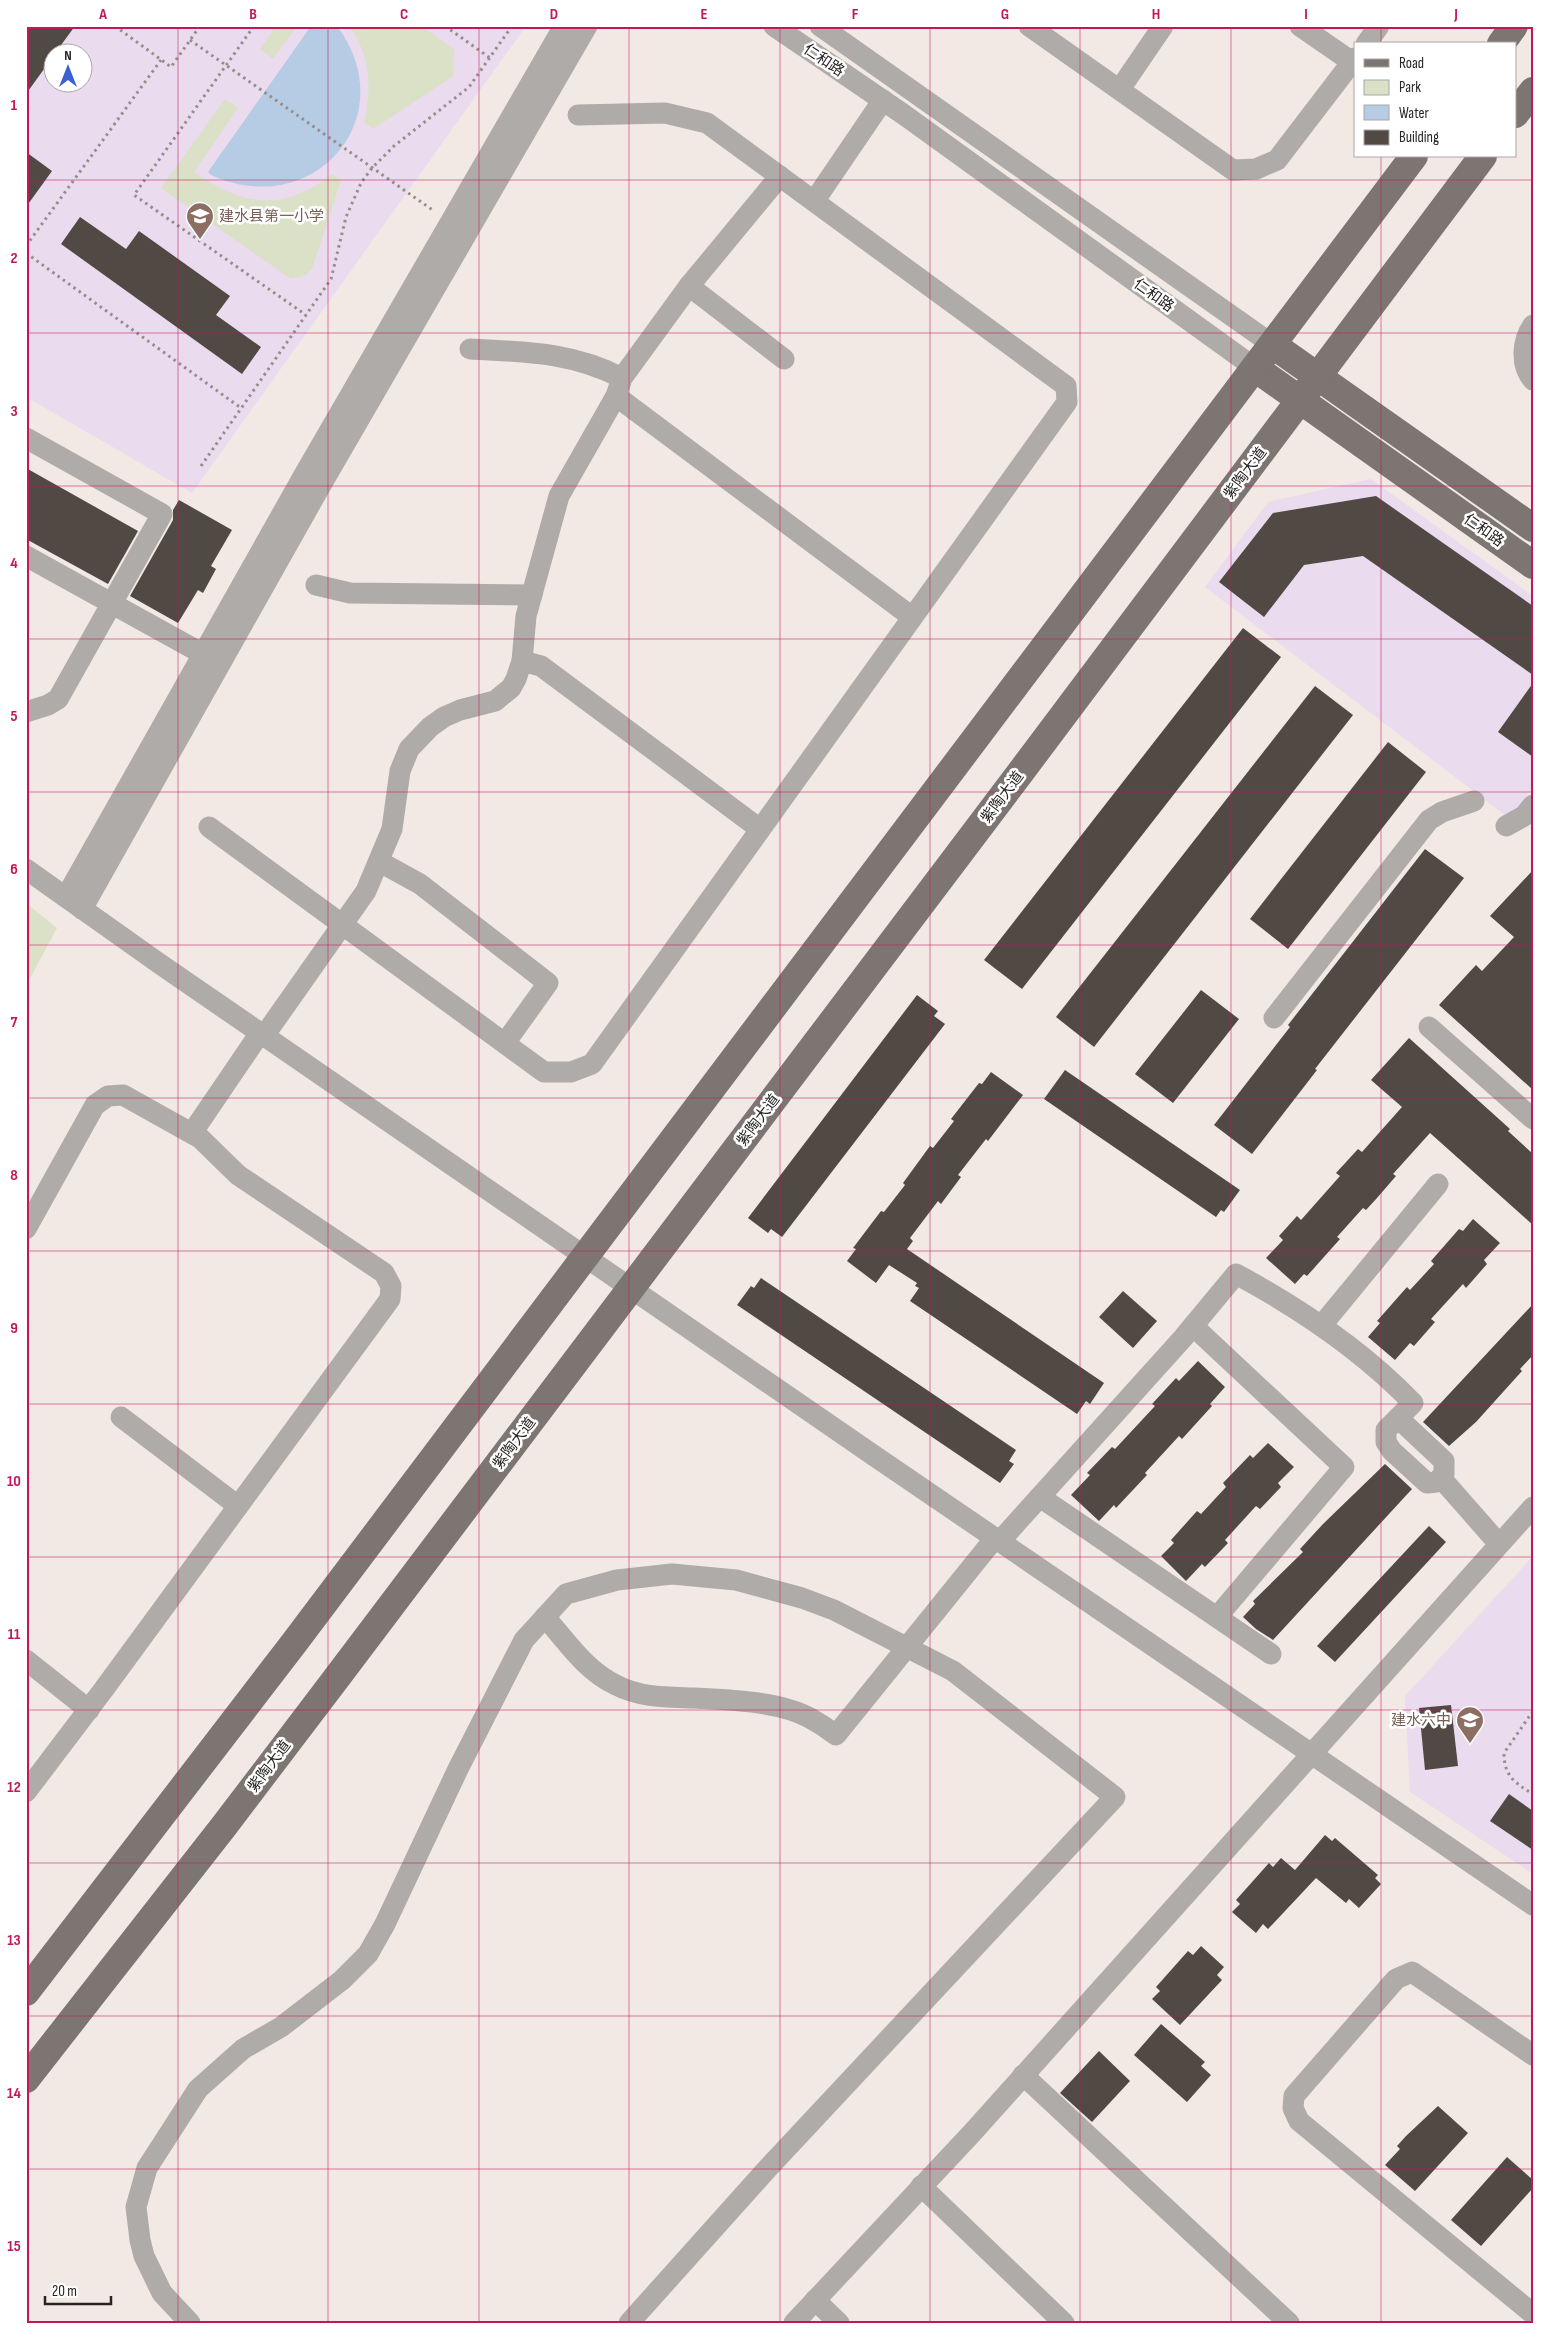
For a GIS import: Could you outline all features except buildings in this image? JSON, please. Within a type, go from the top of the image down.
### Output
[{"type":"main road","points":[[1502,42],[1514,26]]},
{"type":"main road","points":[[1516,113],[1533,91]]},
{"type":"main road","points":[[26,1992],[180,1793],[586,1257],[1412,158]]},
{"type":"main road","name":"紫陶大道","points":[[26,2079],[224,1826],[1481,158]]},
{"type":"main road","name":"仁和路","points":[[1272,345],[1533,528]]},
{"type":"main road","name":"仁和路","points":[[1255,368],[1533,564]]},
{"type":"street","points":[[74,903],[203,654],[564,26]]},
{"type":"street","points":[[74,903],[326,476],[586,26]]},
{"type":"street","name":"仁和路","points":[[774,26],[883,100],[1255,368]]},
{"type":"street","name":"仁和路","points":[[820,26],[1272,345]]},
{"type":"street","points":[[1029,26],[1233,170],[1256,169],[1277,160],[1353,60],[1300,26]]},
{"type":"street","points":[[1120,89],[1163,26]]},
{"type":"street","points":[[1368,42],[1380,26]]},
{"type":"street","points":[[815,200],[883,100]]},
{"type":"street","points":[[209,827],[544,1072],[571,1072],[592,1064],[1067,402],[1066,386],[815,200],[707,123],[650,112],[578,115]]},
{"type":"street","points":[[192,1133],[366,891],[380,862],[392,829],[400,771],[409,749],[418,738],[444,717],[460,710],[495,701],[503,696],[516,679],[522,661],[526,616],[559,496],[619,387],[689,286],[780,176]]},
{"type":"street","points":[[689,286],[784,358]]},
{"type":"street","points":[[1533,325],[1524,349],[1525,364],[1533,380]]},
{"type":"street","points":[[470,349],[567,357],[593,365],[912,617]]},
{"type":"street","points":[[26,438],[162,514],[58,699],[42,708],[26,712]]},
{"type":"street","points":[[26,556],[203,654]]},
{"type":"street","points":[[316,584],[350,593],[532,595]]},
{"type":"street","points":[[522,661],[541,666],[760,829]]},
{"type":"street","points":[[1274,1018],[1429,820],[1442,812],[1474,801]]},
{"type":"street","points":[[1506,826],[1524,816],[1533,805]]},
{"type":"street","points":[[380,862],[420,884],[548,983],[505,1043]]},
{"type":"street","points":[[26,869],[262,1034],[997,1540],[1533,1905]]},
{"type":"street","points":[[1429,1027],[1533,1119]]},
{"type":"street","points":[[26,1229],[95,1105],[108,1096],[123,1095],[200,1138],[238,1175],[384,1274],[391,1286],[390,1299],[89,1710],[26,1792]]},
{"type":"street","points":[[1322,1325],[1438,1184]]},
{"type":"street","points":[[545,1617],[587,1665],[600,1676],[631,1692],[648,1696],[708,1699],[781,1707],[810,1717],[836,1735],[997,1540],[1040,1497],[1193,1326],[1236,1274],[1322,1325],[1376,1367],[1413,1403],[1386,1430],[1386,1442],[1392,1451],[1427,1483],[1441,1478]]},
{"type":"street","points":[[1193,1326],[1344,1467],[1217,1617]]},
{"type":"street","points":[[120,1417],[238,1506]]},
{"type":"street","points":[[1398,1418],[1444,1462],[1445,1467],[1441,1478]]},
{"type":"street","points":[[1441,1478],[1499,1544]]},
{"type":"street","points":[[1040,1497],[1270,1654]]},
{"type":"street","points":[[794,2323],[1023,2075],[1310,1753],[1533,1507]]},
{"type":"street","points":[[190,2323],[162,2293],[144,2256],[136,2207],[147,2168],[198,2090],[232,2058],[281,2027],[342,1980],[368,1954],[385,1924],[458,1769],[524,1640],[566,1594],[591,1586],[643,1576],[701,1575],[752,1584],[802,1598],[834,1610],[953,1671],[1115,1797],[768,2168],[629,2323]]},
{"type":"street","points":[[26,1660],[89,1710]]},
{"type":"street","points":[[1533,2055],[1412,1972],[1396,1979],[1294,2096],[1293,2108],[1299,2121],[1533,2314]]},
{"type":"street","points":[[1023,2075],[1289,2323]]},
{"type":"street","points":[[921,2186],[1064,2323]]},
{"type":"street","points":[[816,2300],[839,2323]]},
{"type":"path","points":[[115,26],[171,67],[200,26]]},
{"type":"path","points":[[254,26],[134,195],[306,316]]},
{"type":"path","points":[[445,26],[490,58]]},
{"type":"path","points":[[201,466],[332,279],[346,216],[361,183],[372,168],[417,126],[469,87],[512,26]]},
{"type":"path","points":[[190,40],[450,222]]},
{"type":"path","points":[[26,246],[161,60]]},
{"type":"path","points":[[26,253],[241,408]]},
{"type":"path","points":[[1533,1711],[1504,1753],[1509,1776],[1513,1782],[1533,1794]]},
{"type":"shaded area","name":"建水县第一小学","points":[[26,26],[526,26],[192,493],[26,397]]},
{"type":"shaded area","points":[[1371,479],[1533,596],[1533,787],[1516,812],[1505,815],[1205,587],[1268,502]]},
{"type":"shaded area","name":"建水六中","points":[[1533,1556],[1533,1874],[1410,1792],[1405,1696]]},
{"type":"green space","points":[[276,26],[297,26],[273,59],[260,49]]},
{"type":"green space","points":[[349,26],[421,26],[454,49],[453,76],[373,129],[364,122],[369,85],[366,60]]},
{"type":"green space","points":[[225,99],[238,108],[194,172],[229,192],[246,198],[263,200],[297,195],[314,187],[332,174],[341,180],[312,269],[304,276],[291,279],[161,188]]},
{"type":"green space","points":[[26,903],[57,928],[26,986]]},
{"type":"water","points":[[311,26],[337,26],[355,60],[360,94],[354,126],[338,152],[314,173],[283,184],[248,186],[211,175],[208,172]]},
{"type":"place","name":"建水县第一小学","points":[[200,240]]},
{"type":"place","name":"建水六中","points":[[1470,1744]]}]
